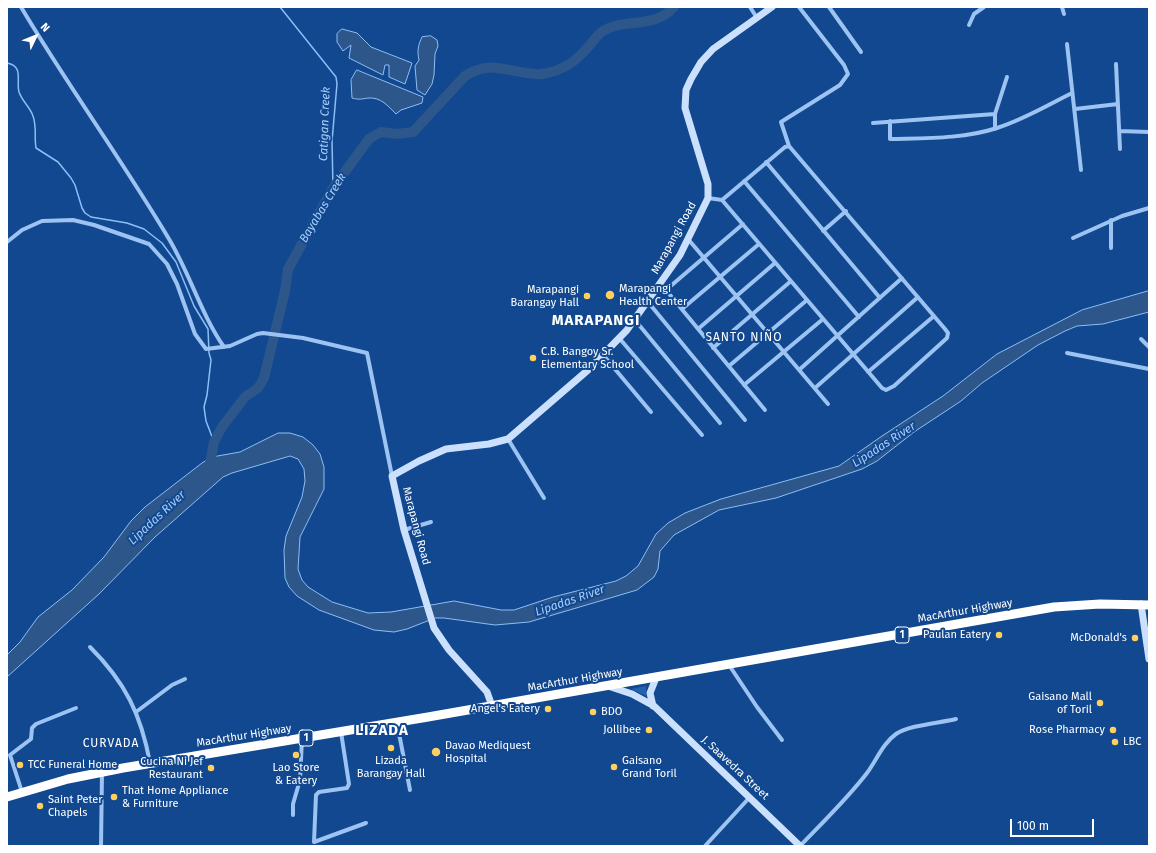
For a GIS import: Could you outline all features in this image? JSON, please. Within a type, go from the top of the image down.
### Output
[{"type":"highway","name":"MacArthur Highway","points":[[7,797],[68,778],[397,723],[1054,608],[1100,604],[1145,605]]},
{"type":"street","points":[[21,7],[97,126],[120,159],[170,240],[186,269],[205,315],[224,348]]},
{"type":"street","points":[[750,7],[757,18]]},
{"type":"street","name":"Marapangi Road","points":[[492,706],[487,692],[446,645],[432,622],[404,530],[392,476],[419,461],[446,449],[494,443],[508,439],[604,356],[620,339],[661,284],[688,239],[708,198],[708,184],[685,108],[686,90],[696,68],[705,56],[722,42],[772,7]]},
{"type":"street","points":[[708,198],[722,200],[882,388],[886,390],[894,386],[948,336],[947,331],[789,146],[781,122],[840,85],[848,74],[844,65],[799,7]]},
{"type":"street","points":[[829,7],[861,52]]},
{"type":"street","points":[[969,25],[974,14],[984,7]]},
{"type":"street","points":[[1062,7],[1064,14]]},
{"type":"street","points":[[1067,44],[1081,170]]},
{"type":"street","points":[[1116,64],[1120,149]]},
{"type":"street","points":[[995,129],[995,114],[1007,77]]},
{"type":"street","points":[[890,121],[890,139],[948,137],[975,134],[1014,122],[1072,93]]},
{"type":"street","points":[[1074,109],[1118,104]]},
{"type":"street","points":[[873,123],[995,114]]},
{"type":"street","points":[[1119,131],[1149,132]]},
{"type":"street","points":[[722,200],[766,162],[785,147],[789,146]]},
{"type":"street","points":[[766,162],[880,298]]},
{"type":"street","points":[[744,181],[859,317]]},
{"type":"street","points":[[1073,238],[1133,211],[1149,208]]},
{"type":"street","points":[[823,230],[846,211]]},
{"type":"street","points":[[7,242],[22,230],[42,221],[73,220],[94,225],[149,244],[167,264],[177,284],[195,334],[206,349],[224,348],[237,344],[257,334],[263,334],[314,340],[367,353],[392,476]]},
{"type":"street","points":[[1111,248],[1112,220]]},
{"type":"street","points":[[666,290],[743,224]]},
{"type":"street","points":[[688,239],[828,404]]},
{"type":"street","points":[[682,309],[759,244]]},
{"type":"street","points":[[698,328],[775,263]]},
{"type":"street","points":[[799,370],[902,278]]},
{"type":"street","points":[[713,348],[791,281]]},
{"type":"street","points":[[661,284],[765,410]]},
{"type":"street","points":[[815,388],[918,297]]},
{"type":"street","points":[[729,366],[807,300]]},
{"type":"street","points":[[648,302],[745,420]]},
{"type":"street","points":[[868,372],[934,316]]},
{"type":"street","points":[[744,385],[823,319]]},
{"type":"street","points":[[635,320],[720,422]]},
{"type":"street","points":[[620,339],[702,435]]},
{"type":"street","points":[[1141,339],[1149,347]]},
{"type":"street","points":[[1066,353],[1149,369]]},
{"type":"street","points":[[604,356],[650,412]]},
{"type":"street","points":[[508,439],[544,498]]},
{"type":"street","points":[[404,530],[431,522]]},
{"type":"street","points":[[1145,605],[1149,659]]},
{"type":"street","points":[[90,647],[115,674],[136,712],[146,741],[150,764]]},
{"type":"street","points":[[729,665],[757,707],[782,740]]},
{"type":"street","points":[[654,706],[650,690],[656,678]]},
{"type":"street","points":[[136,712],[172,685],[184,679]]},
{"type":"street","name":"J. Saavedra Street","points":[[608,686],[632,694],[654,706],[800,846]]},
{"type":"street","points":[[22,792],[10,755],[31,739],[32,728],[36,724],[76,708]]},
{"type":"street","points":[[800,846],[840,805],[867,773],[888,741],[896,733],[910,728],[956,719]]},
{"type":"street","points":[[397,723],[410,790]]},
{"type":"street","points":[[341,732],[349,784],[347,788],[319,792],[316,795],[314,842],[366,823]]},
{"type":"street","points":[[293,815],[293,804],[300,780],[302,738]]},
{"type":"street","points":[[101,846],[102,772]]},
{"type":"street","points":[[705,846],[750,797]]},
{"type":"shaded area","points":[[646,686],[646,696],[631,689]]},
{"type":"water","points":[[342,29],[357,33],[371,47],[412,63],[405,84],[389,77],[389,65],[385,65],[383,75],[349,58],[351,45],[343,51],[337,42],[337,34]]},
{"type":"water","points":[[431,36],[437,40],[438,46],[435,54],[432,84],[425,95],[417,90],[415,66],[419,60],[418,48],[422,37]]},
{"type":"water","points":[[357,70],[423,97],[422,103],[401,110],[396,114],[377,99],[352,98],[351,80]]},
{"type":"water","name":"Lipadas River","points":[[1149,291],[1149,312],[1103,324],[1077,326],[1038,345],[982,383],[961,401],[914,432],[877,461],[862,469],[776,498],[719,510],[674,535],[660,551],[658,569],[654,577],[637,590],[529,622],[495,625],[435,618],[407,629],[394,632],[374,630],[319,610],[297,596],[289,587],[285,578],[284,550],[286,536],[302,497],[305,481],[304,469],[298,459],[290,456],[232,473],[223,477],[155,537],[99,594],[7,677],[7,655],[20,642],[38,617],[72,590],[104,557],[131,521],[145,507],[212,457],[240,452],[278,433],[290,433],[303,437],[313,445],[320,454],[324,467],[324,489],[300,537],[298,569],[302,580],[308,587],[332,602],[368,613],[391,612],[454,601],[501,610],[514,610],[553,597],[616,581],[626,576],[638,566],[656,534],[668,523],[685,513],[721,499],[839,466],[943,396],[997,354],[1082,310]]},
{"type":"waterway","name":"Catigan Creek","points":[[280,7],[336,77],[337,84],[332,141],[333,188]]},
{"type":"waterway","name":"Bayabas Creek","points":[[209,469],[214,442],[222,427],[245,397],[258,388],[264,378],[285,291],[288,269],[333,188],[369,139],[381,132],[397,134],[413,132],[465,76],[473,71],[495,68],[540,74],[557,70],[574,61],[603,31],[612,27],[657,18],[666,14],[674,7]]},
{"type":"waterway","points":[[7,63],[16,67],[19,92],[33,116],[35,124],[36,148],[58,162],[71,178],[85,213],[91,217],[127,223],[144,229],[162,243],[176,262],[194,306],[208,329],[209,353],[211,360],[204,407],[206,421],[214,442]]},
{"type":"place","name":"Marapangi Health Center","points":[[610,295]]},
{"type":"place","name":"Marapangi Barangay Hall","points":[[587,296]]},
{"type":"place","name":"C.B. Bangoy Sr. Elementary School","points":[[533,358]]},
{"type":"place","name":"Paulan Eatery","points":[[999,635]]},
{"type":"place","name":"McDonald's","points":[[1135,638]]},
{"type":"place","name":"Gaisano Mall of Toril","points":[[1100,703]]},
{"type":"place","name":"Angel's Eatery","points":[[548,709]]},
{"type":"place","name":"BDO","points":[[593,712]]},
{"type":"place","name":"Jollibee","points":[[649,730]]},
{"type":"place","name":"Rose Pharmacy","points":[[1113,730]]},
{"type":"place","name":"LBC","points":[[1115,742]]},
{"type":"place","name":"Lizada Barangay Hall","points":[[391,748]]},
{"type":"place","name":"Davao Mediquest Hospital","points":[[436,752]]},
{"type":"place","name":"Lao Store & Eatery","points":[[296,755]]},
{"type":"place","name":"TCC Funeral Home","points":[[20,765]]},
{"type":"place","name":"Gaisano Grand Toril","points":[[614,767]]},
{"type":"place","name":"Cucina Ni Jef Restaurant","points":[[211,768]]},
{"type":"place","name":"That Home Appliance & Furniture","points":[[114,797]]},
{"type":"place","name":"Saint Peter Chapels","points":[[40,806]]},
{"type":"district","name":"MARAPANGI","points":[[596,321]]},
{"type":"district","name":"SANTO NIÑO","points":[[744,338]]},
{"type":"district","name":"LIZADA","points":[[382,731]]},
{"type":"district","name":"CURVADA","points":[[111,744]]}]
